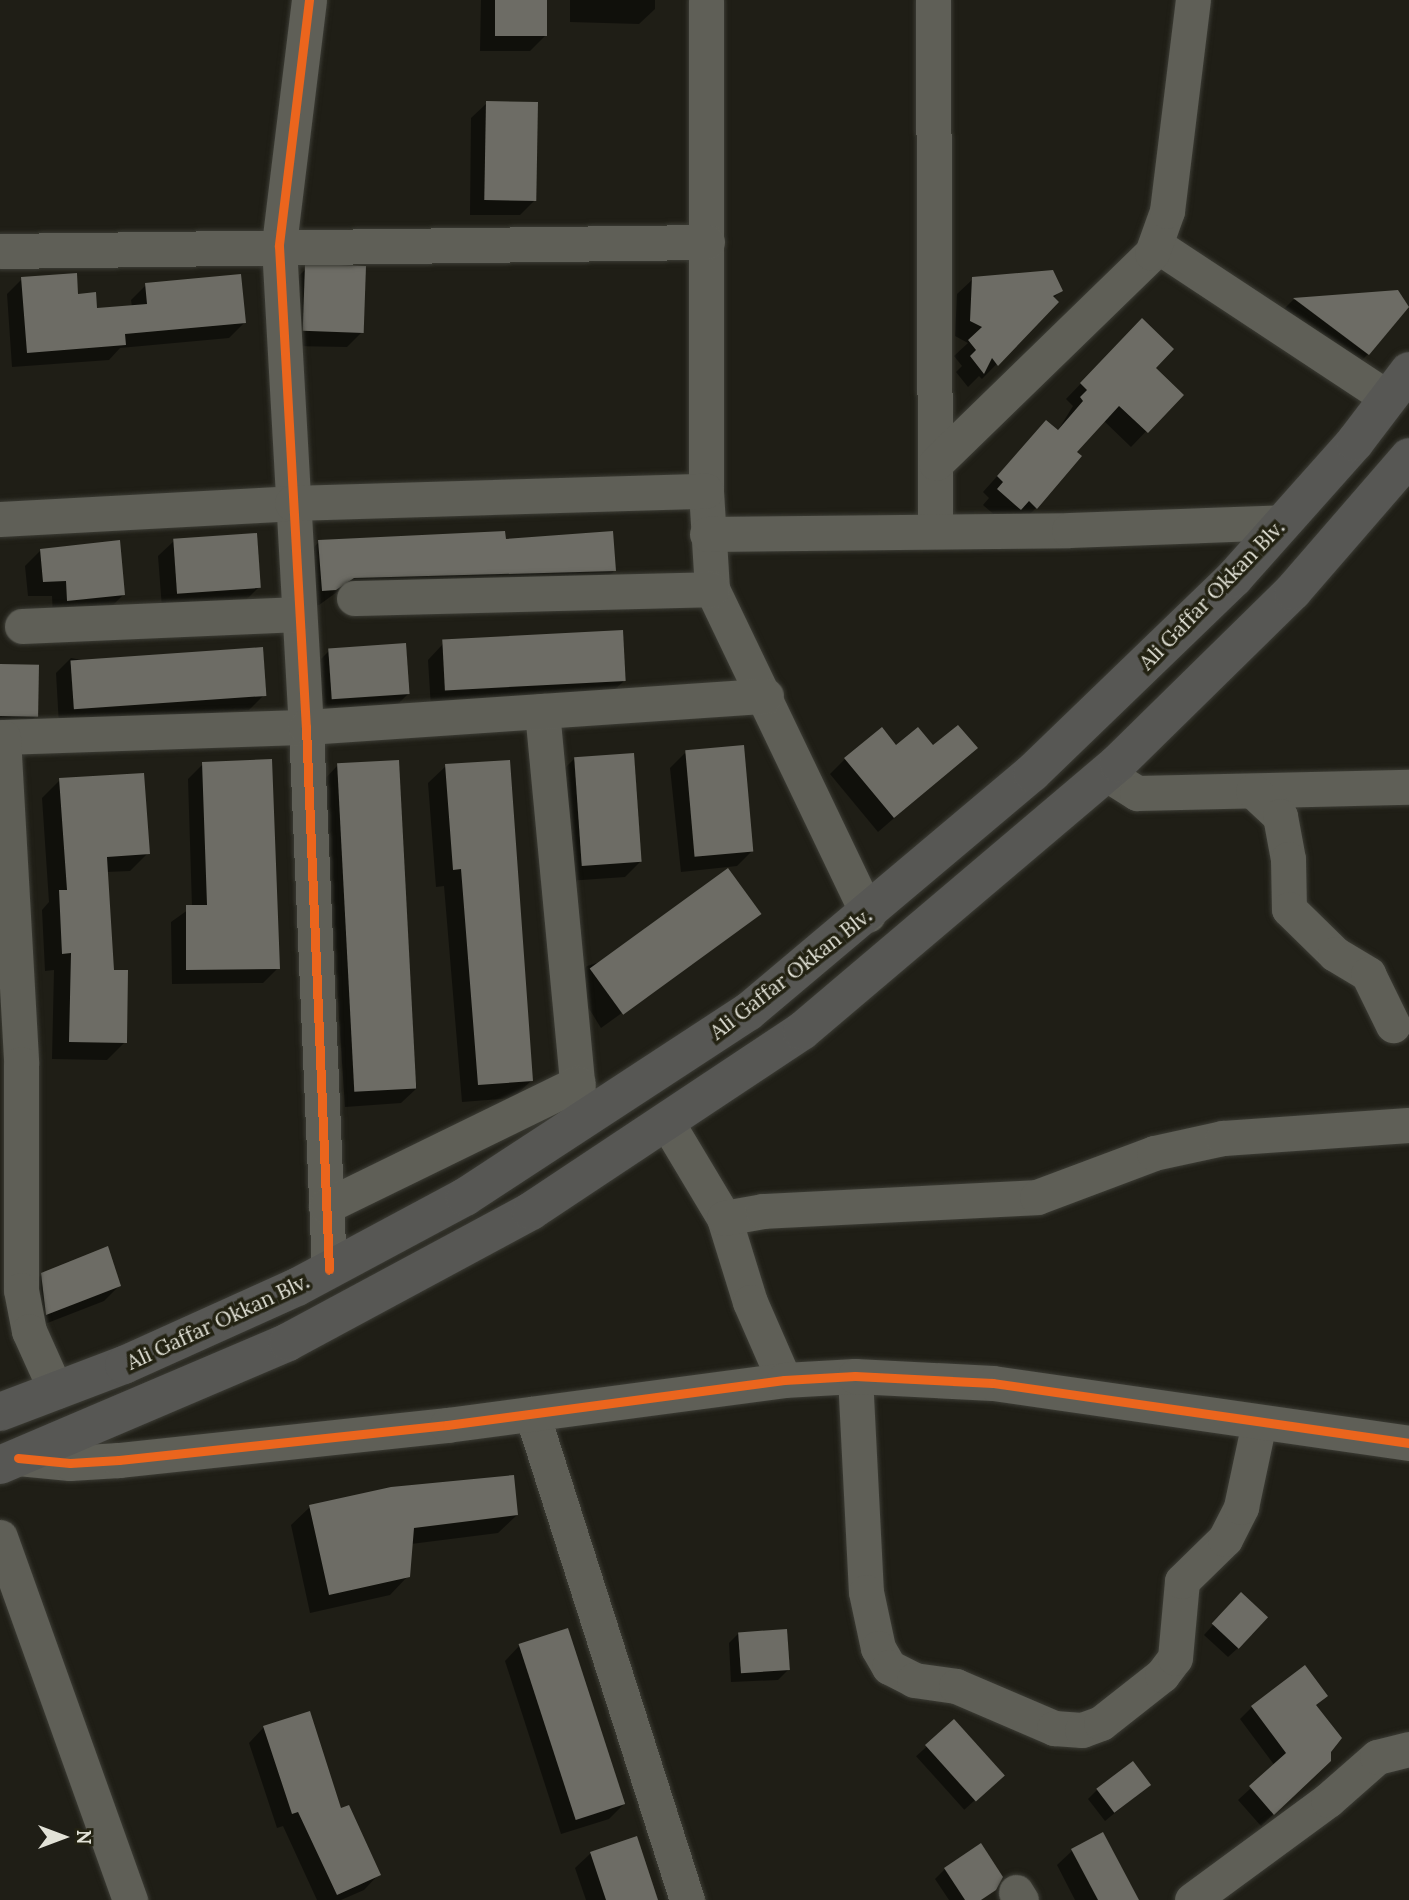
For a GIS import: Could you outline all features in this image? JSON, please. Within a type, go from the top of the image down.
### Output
[{"type":"main road","name":"Ali Gaffar Okkan Blv.","points":[[0,1412],[124,1365],[329,1270],[464,1197],[748,1012],[868,914],[1032,773],[1234,578],[1399,384]]},
{"type":"main road","name":"Ali Gaffar Okkan Blv.","points":[[9,1462],[288,1342],[531,1211],[802,1031],[1105,773],[1293,591],[1407,464]]},
{"type":"street","points":[[309,0],[279,246],[306,727],[329,1270]]},
{"type":"street","points":[[706,0],[706,491],[712,589],[766,696],[868,914]]},
{"type":"street","points":[[933,0],[935,529]]},
{"type":"street","points":[[936,463],[1156,245],[1167,211],[1193,0]]},
{"type":"street","points":[[0,251],[707,242]]},
{"type":"street","points":[[1156,245],[1399,384]]},
{"type":"street","points":[[0,519],[292,503],[706,491]]},
{"type":"street","points":[[707,534],[1284,522]]},
{"type":"street","points":[[354,598],[712,589]]},
{"type":"street","points":[[22,626],[299,614]]},
{"type":"street","points":[[56,1391],[29,1331],[21,1290],[21,1064],[2,737],[306,727],[766,696]]},
{"type":"street","points":[[542,711],[582,1121]]},
{"type":"street","points":[[1105,773],[1137,793],[1409,787]]},
{"type":"street","points":[[1253,791],[1280,816],[1288,859],[1289,909],[1335,954],[1368,974],[1393,1025]]},
{"type":"street","points":[[326,1206],[578,1083]]},
{"type":"street","points":[[666,1121],[724,1218],[750,1302],[783,1380]]},
{"type":"street","points":[[724,1218],[762,1211],[1037,1197],[1154,1153],[1223,1138],[1409,1125]]},
{"type":"street","points":[[9,1462],[119,1460],[532,1414],[783,1380],[855,1376],[993,1383],[1409,1443]]},
{"type":"street","points":[[855,1376],[866,1592],[878,1648],[889,1668],[914,1680],[956,1686],[1054,1728],[1082,1730],[1101,1723],[1162,1675],[1175,1658],[1182,1581],[1225,1539],[1241,1507],[1259,1422]]},
{"type":"street","points":[[532,1414],[687,1900]]},
{"type":"street","points":[[0,1537],[130,1900]]},
{"type":"street","points":[[1192,1900],[1328,1800],[1377,1757],[1409,1749]]},
{"type":"building","points":[[495,0],[547,0],[547,36],[495,36]]},
{"type":"building","points":[[486,101],[538,102],[536,201],[484,200]]},
{"type":"building","points":[[305,264],[366,266],[364,333],[303,331]]},
{"type":"building","points":[[1053,270],[1063,291],[1053,296],[1059,302],[998,366],[992,358],[984,374],[970,356],[976,350],[968,340],[982,327],[970,321],[972,277]]},
{"type":"building","points":[[77,273],[78,294],[96,292],[97,308],[147,304],[145,283],[241,274],[246,323],[125,334],[126,345],[27,353],[21,277]]},
{"type":"building","points":[[1398,290],[1409,307],[1369,355],[1293,298]]},
{"type":"building","points":[[1142,318],[1174,349],[1156,368],[1184,395],[1148,433],[1119,406],[1077,452],[1082,456],[1037,509],[1029,501],[1021,510],[997,489],[1003,482],[997,476],[1046,420],[1058,430],[1083,401],[1080,397],[1087,390],[1080,383]]},
{"type":"building","points":[[505,531],[506,539],[613,531],[616,571],[354,578],[336,590],[322,591],[318,540]]},
{"type":"building","points":[[257,533],[261,588],[177,594],[173,539]]},
{"type":"building","points":[[120,540],[125,595],[67,601],[66,581],[43,582],[40,549]]},
{"type":"building","points":[[623,630],[626,681],[445,690],[442,639]]},
{"type":"building","points":[[406,643],[410,694],[332,699],[328,648]]},
{"type":"building","points":[[263,647],[266,696],[74,709],[70,660]]},
{"type":"building","points":[[0,664],[39,665],[38,717],[0,716]]},
{"type":"building","points":[[958,725],[978,748],[894,818],[844,758],[882,727],[896,745],[918,727],[933,745]]},
{"type":"building","points":[[744,745],[753,852],[695,857],[685,750]]},
{"type":"building","points":[[634,753],[642,862],[582,866],[574,757]]},
{"type":"building","points":[[272,759],[280,969],[186,970],[186,905],[207,905],[202,762]]},
{"type":"building","points":[[399,760],[416,1089],[354,1092],[337,763]]},
{"type":"building","points":[[510,760],[533,1081],[478,1085],[461,869],[453,870],[445,764]]},
{"type":"building","points":[[144,773],[150,854],[107,857],[114,970],[128,970],[127,1043],[69,1042],[71,953],[62,954],[59,890],[67,890],[59,778]]},
{"type":"building","points":[[728,868],[762,914],[623,1015],[590,969]]},
{"type":"building","points":[[108,1246],[121,1286],[46,1315],[41,1273]]},
{"type":"building","points":[[514,1475],[518,1515],[414,1528],[410,1577],[329,1595],[309,1505],[391,1487]]},
{"type":"building","points":[[1241,1592],[1268,1617],[1239,1649],[1212,1623]]},
{"type":"building","points":[[568,1628],[625,1804],[576,1820],[519,1644]]},
{"type":"building","points":[[787,1629],[790,1670],[741,1673],[738,1632]]},
{"type":"building","points":[[1305,1665],[1328,1696],[1316,1705],[1342,1738],[1331,1752],[1331,1761],[1274,1815],[1249,1786],[1286,1753],[1251,1706]]},
{"type":"building","points":[[310,1711],[341,1808],[349,1805],[381,1875],[337,1895],[298,1812],[292,1814],[263,1726]]},
{"type":"building","points":[[954,1719],[1005,1775],[976,1802],[925,1745]]},
{"type":"building","points":[[1133,1761],[1151,1785],[1114,1813],[1096,1789]]},
{"type":"building","points":[[1103,1832],[1139,1900],[1098,1900],[1071,1849]]},
{"type":"building","points":[[637,1836],[658,1900],[606,1900],[590,1852]]},
{"type":"building","points":[[981,1843],[1003,1877],[996,1890],[981,1900],[965,1900],[944,1868]]},
{"type":"cycle path","points":[[309,0],[279,246],[306,727],[329,1270]]},
{"type":"cycle path","points":[[18,1458],[70,1463],[119,1460],[447,1425],[784,1380],[855,1376],[993,1383],[1409,1443]]}]
